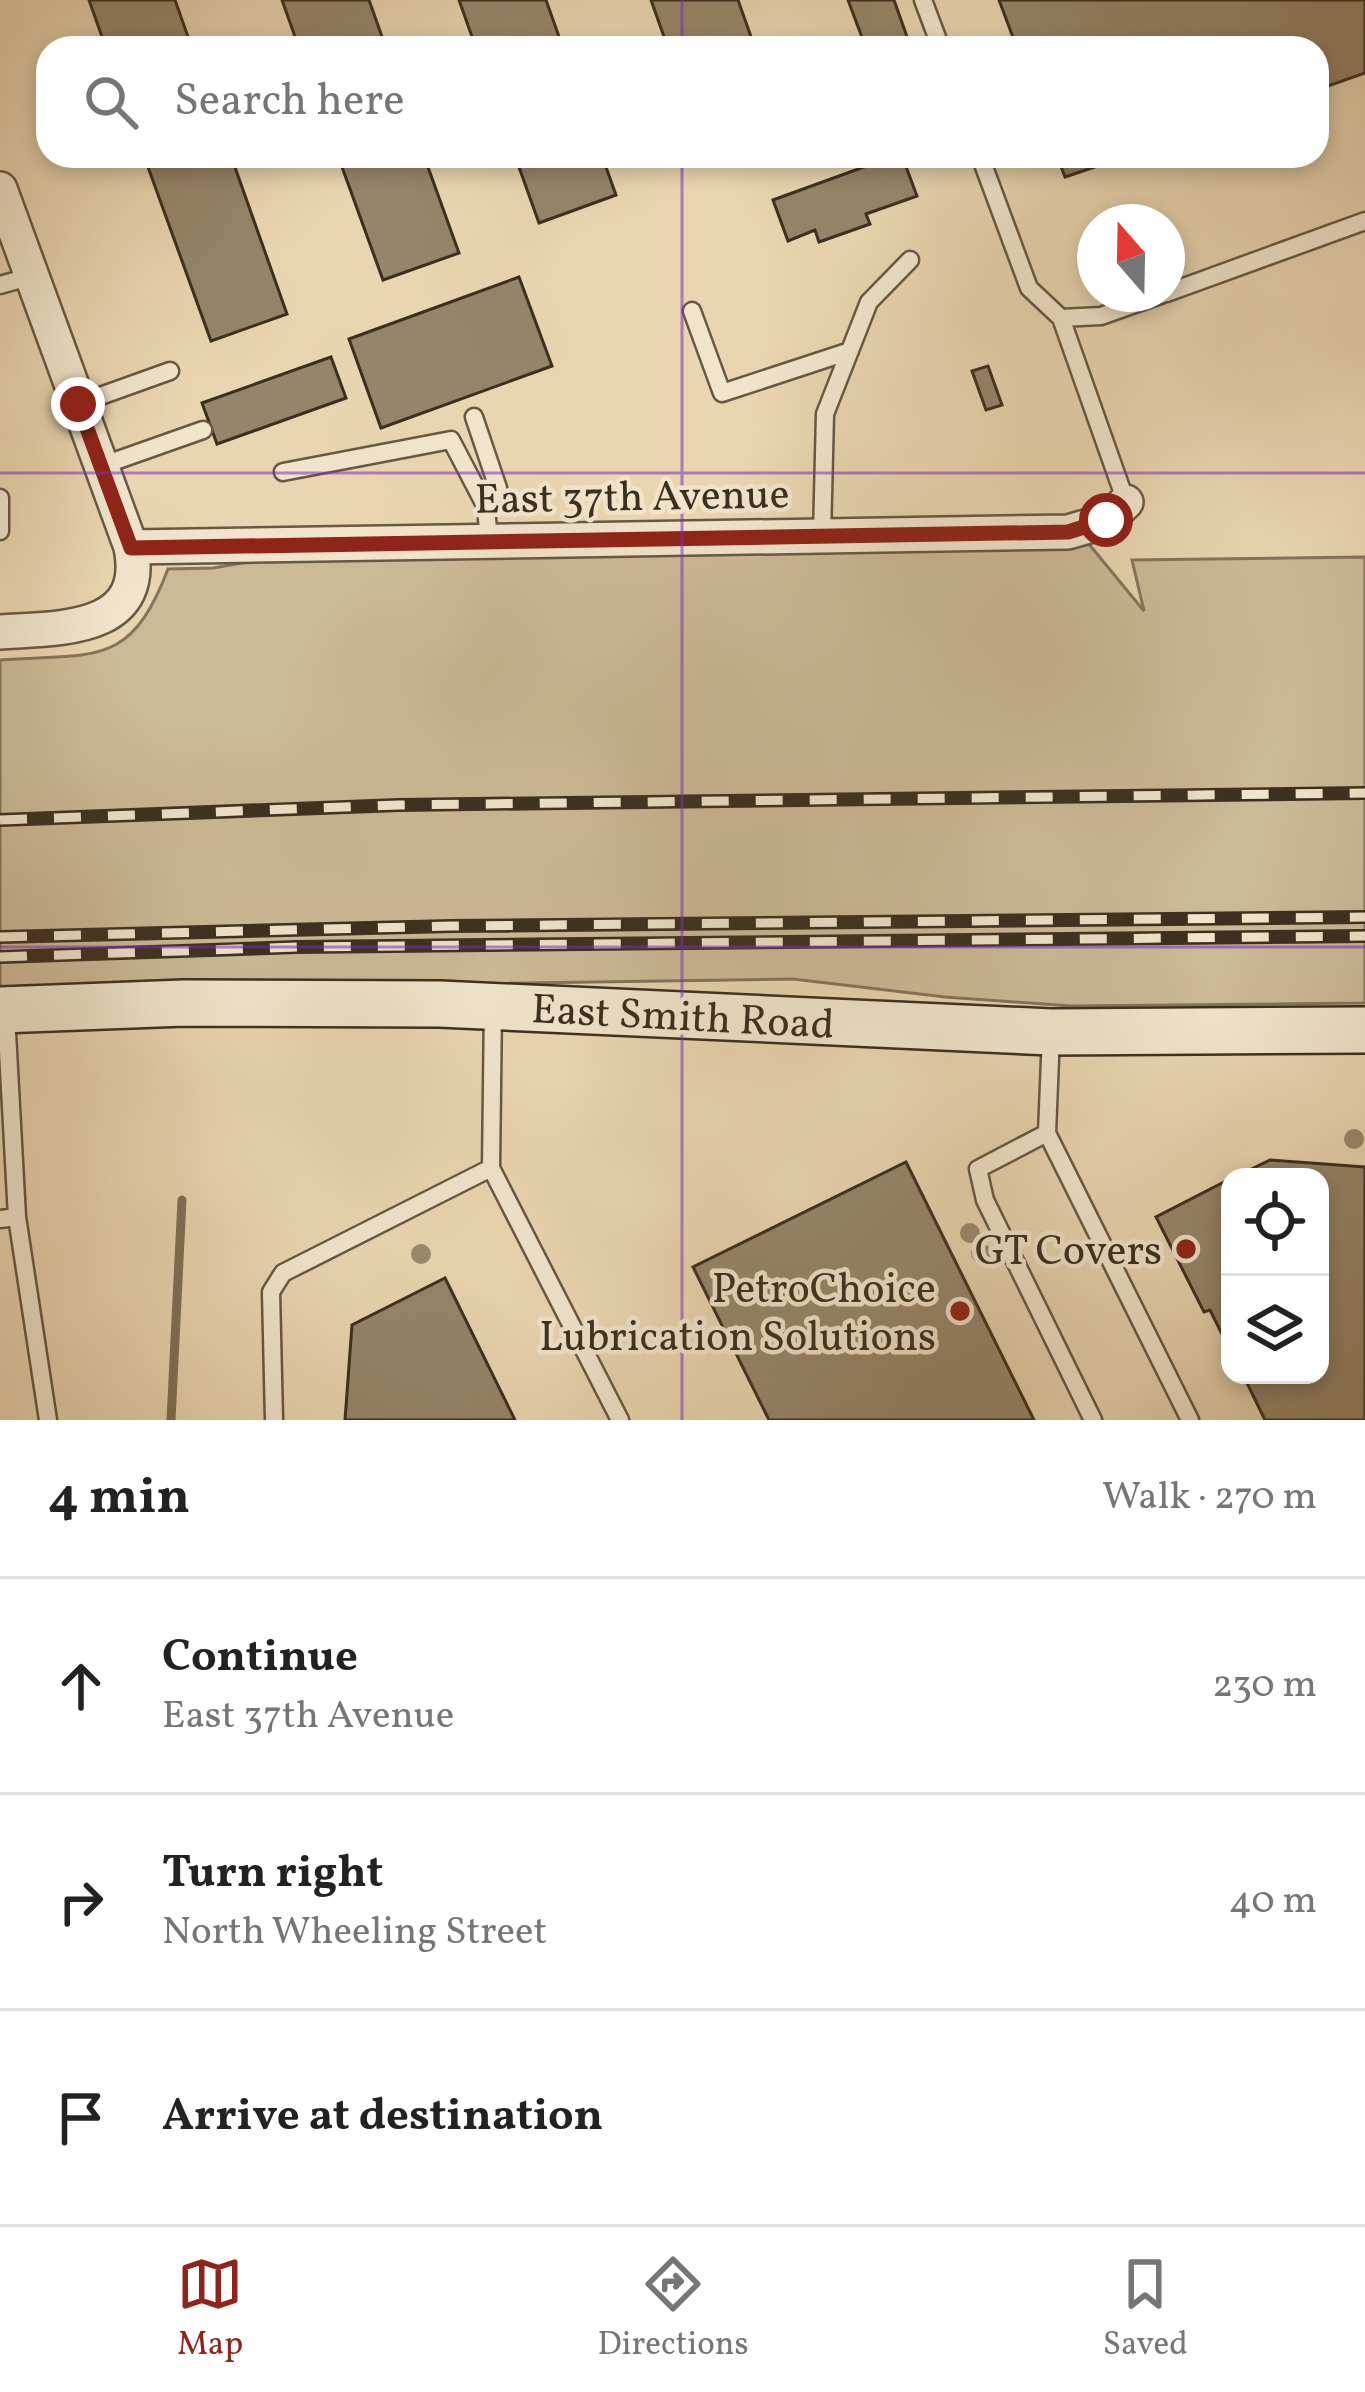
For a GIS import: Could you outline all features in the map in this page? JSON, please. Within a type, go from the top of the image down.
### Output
[{"type":"street","points":[[0,189],[16,281],[78,404],[131,548],[134,573],[119,604],[81,626],[0,632]]},
{"type":"street","name":"East 37th Avenue","points":[[131,548],[1068,532],[1106,520],[1126,502]]},
{"type":"street","name":"East Smith Road","points":[[3,1010],[207,1003],[493,1006],[1051,1032],[1365,1030]]},
{"type":"lane","points":[[923,0],[936,36]]},
{"type":"lane","points":[[984,168],[1029,289],[1060,317],[1126,502]]},
{"type":"lane","points":[[1185,286],[1365,221]]},
{"type":"lane","points":[[823,538],[824,414],[868,302],[910,260]]},
{"type":"lane","points":[[692,311],[722,393],[850,351]]},
{"type":"lane","points":[[1060,317],[1112,312]]},
{"type":"lane","points":[[78,404],[170,371]]},
{"type":"lane","points":[[474,417],[498,488],[486,506]]},
{"type":"lane","points":[[101,466],[203,430]]},
{"type":"lane","points":[[283,472],[451,440],[486,506],[489,542]]},
{"type":"lane","points":[[0,498],[0,531]]},
{"type":"lane","points":[[493,1006],[491,1168],[620,1420]]},
{"type":"lane","points":[[3,1010],[9,1218],[48,1420]]},
{"type":"lane","points":[[1051,1032],[1047,1133],[1190,1420]]},
{"type":"lane","points":[[1047,1133],[978,1169],[985,1200],[1093,1420]]},
{"type":"lane","points":[[274,1420],[271,1292],[283,1273],[491,1168]]},
{"type":"shaded area","points":[[1088,543],[1144,611],[1132,560],[1365,557],[1365,1003],[1071,1006],[793,979],[0,995],[0,660],[85,654],[123,640],[154,601],[168,569],[254,561]]},
{"type":"building","points":[[89,0],[175,0],[188,36],[102,36]]},
{"type":"building","points":[[282,0],[369,0],[382,36],[295,36]]},
{"type":"building","points":[[459,0],[546,0],[559,36],[472,36]]},
{"type":"building","points":[[651,0],[738,0],[751,36],[664,36]]},
{"type":"building","points":[[848,0],[894,0],[907,36],[862,36]]},
{"type":"building","points":[[999,0],[1365,0],[1365,73],[1329,86],[1329,36],[1012,36]]},
{"type":"building","points":[[148,168],[235,168],[287,314],[211,341]]},
{"type":"building","points":[[342,168],[428,168],[459,253],[383,280]]},
{"type":"building","points":[[519,168],[606,168],[616,195],[539,223]]},
{"type":"building","points":[[861,168],[906,168],[917,196],[866,214],[870,224],[819,242],[815,230],[788,241],[773,200]]},
{"type":"building","points":[[1062,168],[1092,168],[1065,177]]},
{"type":"building","points":[[519,277],[552,366],[381,428],[349,339]]},
{"type":"building","points":[[331,357],[346,398],[217,444],[202,403]]},
{"type":"building","points":[[988,366],[1002,405],[986,410],[972,371]]},
{"type":"building","points":[[1270,1160],[1365,1167],[1365,1420],[1265,1420],[1247,1384],[1329,1384],[1329,1168],[1254,1168]]},
{"type":"building","points":[[906,1162],[1034,1420],[769,1420],[693,1267]]},
{"type":"building","points":[[1221,1184],[1221,1332],[1210,1310],[1204,1312],[1156,1217]]},
{"type":"building","points":[[445,1278],[515,1420],[345,1420],[352,1325]]},
{"type":"waterway","points":[[171,1420],[182,1200]]},
{"type":"railway","points":[[0,820],[399,805],[1365,793]]},
{"type":"railway","points":[[0,937],[452,926],[1365,917]]},
{"type":"railway","points":[[0,957],[297,947],[1365,936]]},
{"type":"place","name":"GT Covers","points":[[1186,1249]]},
{"type":"place","name":"PetroChoice Lubrication Solutions","points":[[960,1311]]},
{"type":"route","points":[[78,404],[131,548],[1068,532],[1106,520]]}]
